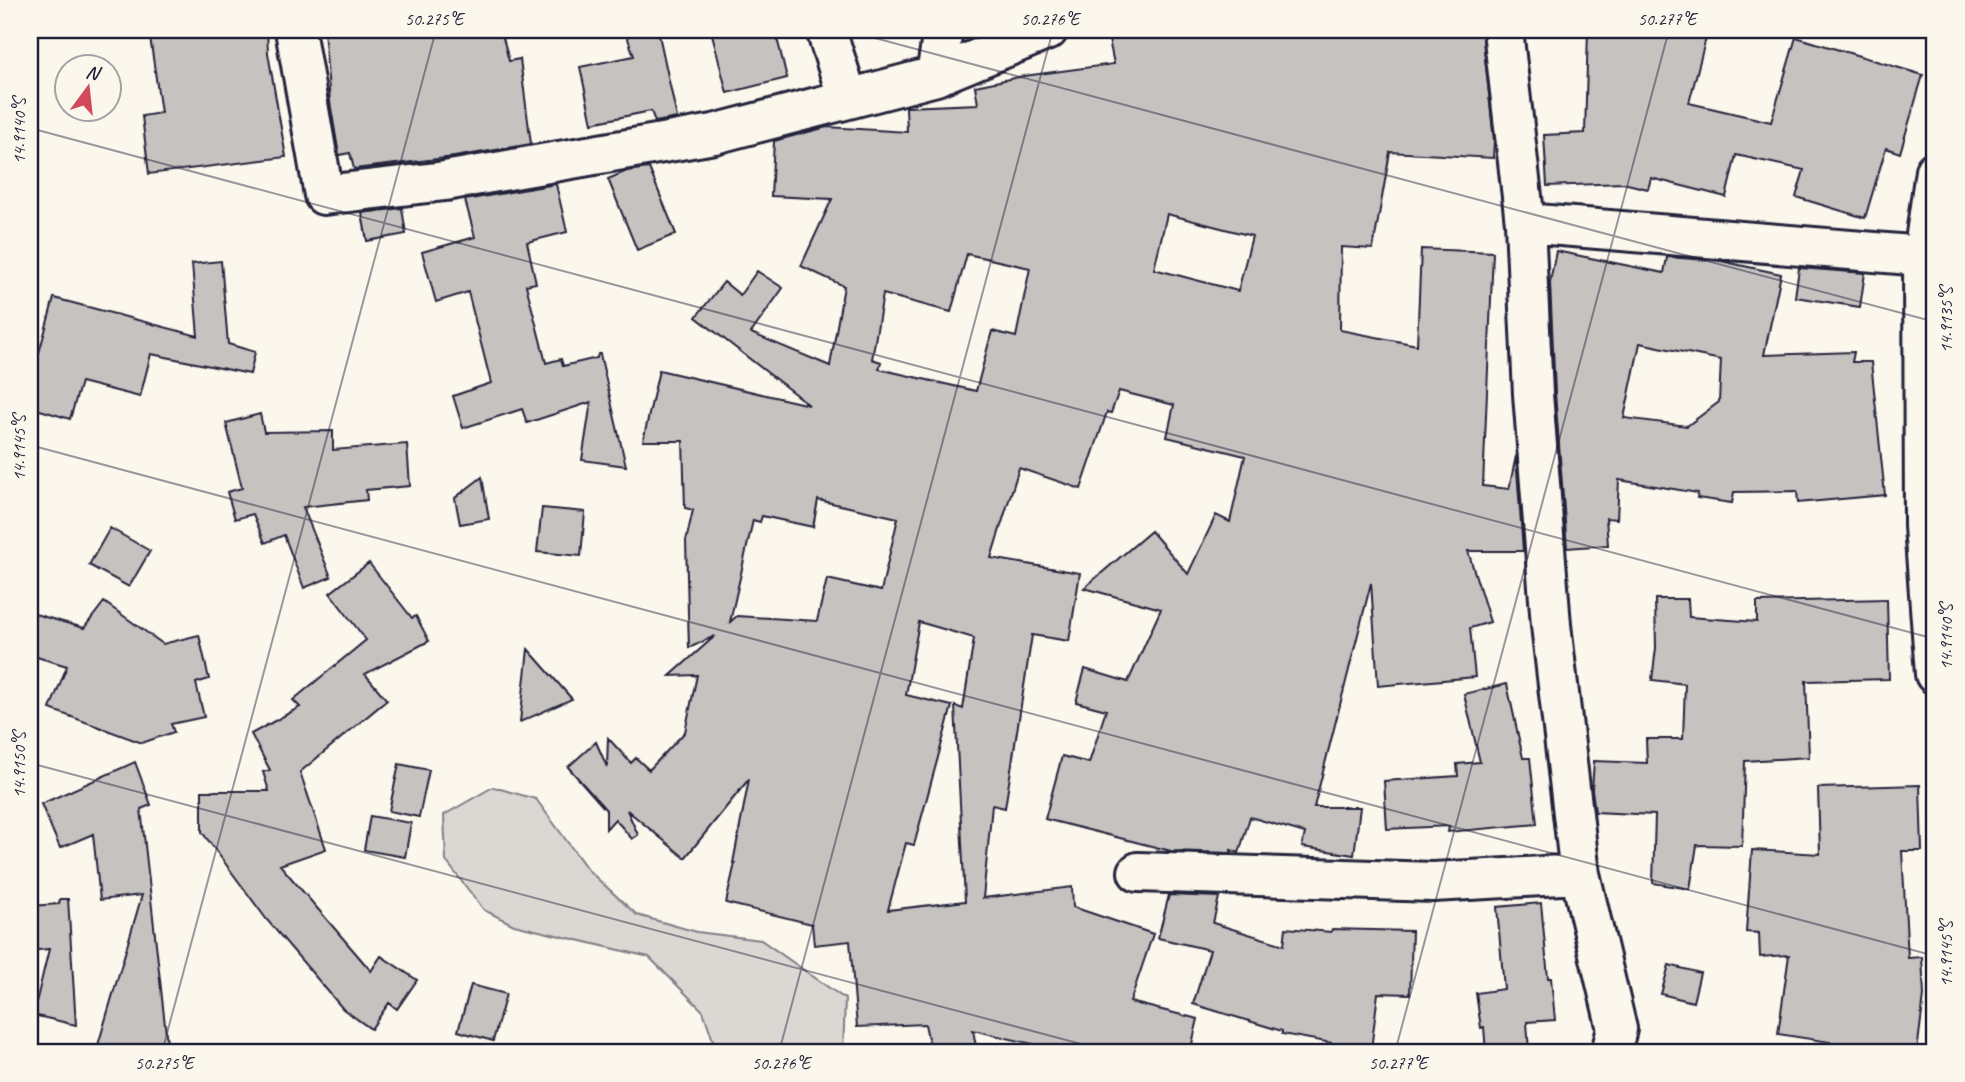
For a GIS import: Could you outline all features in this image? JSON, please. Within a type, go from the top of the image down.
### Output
[{"type":"street","points":[[295,30],[324,195],[445,181],[714,134],[936,76],[1048,30]]},
{"type":"street","points":[[826,30],[848,99]]},
{"type":"street","points":[[936,76],[943,30]]},
{"type":"street","points":[[1503,30],[1525,223],[1533,394],[1551,625],[1580,874],[1617,1029],[1611,1052]]},
{"type":"street","points":[[1935,171],[1923,256],[1924,526],[1935,674]]},
{"type":"street","points":[[1525,223],[1923,256]]},
{"type":"street","points":[[1138,873],[1433,882],[1580,874]]},
{"type":"shaded area","points":[[493,787],[536,799],[588,870],[637,915],[697,932],[761,940],[845,999],[843,1052],[717,1052],[703,1011],[649,957],[514,925],[484,910],[446,861],[444,815]]},
{"type":"building","points":[[149,30],[267,30],[268,53],[286,157],[149,174],[142,116],[161,113]]},
{"type":"building","points":[[324,30],[501,30],[509,61],[520,59],[531,144],[454,157],[354,169],[350,153],[339,155],[330,102]]},
{"type":"building","points":[[625,30],[658,30],[677,118],[655,122],[651,111],[592,123],[580,67],[634,56]]},
{"type":"building","points":[[711,30],[775,30],[787,78],[727,93]]},
{"type":"building","points":[[1107,30],[1482,30],[1494,141],[1493,158],[1390,152],[1373,249],[1341,247],[1340,330],[1417,345],[1421,249],[1493,252],[1483,486],[1509,489],[1516,456],[1523,551],[1468,551],[1490,622],[1470,628],[1475,677],[1378,686],[1371,583],[1314,807],[1360,807],[1354,855],[1302,847],[1305,833],[1250,817],[1239,853],[1231,850],[1231,853],[1171,851],[1045,819],[1062,756],[1089,763],[1106,710],[1076,702],[1085,669],[1128,682],[1161,609],[1084,588],[1151,531],[1188,574],[1216,515],[1230,522],[1245,456],[1167,437],[1174,405],[1119,391],[1111,413],[1107,412],[1081,489],[1019,468],[991,558],[1080,573],[1069,641],[1032,635],[1005,808],[992,805],[983,898],[1072,887],[1073,907],[1153,934],[1130,1002],[1198,1019],[1190,1052],[1067,1052],[973,1030],[977,1052],[931,1052],[925,1024],[857,1027],[850,941],[814,945],[812,924],[726,903],[749,779],[685,858],[627,810],[638,835],[632,839],[615,819],[606,829],[606,810],[568,767],[596,742],[607,767],[608,738],[631,763],[636,758],[649,770],[685,732],[697,675],[670,676],[715,636],[689,648],[686,541],[693,510],[685,508],[683,441],[643,441],[659,370],[809,405],[696,317],[724,282],[740,295],[757,271],[783,288],[751,333],[830,366],[844,286],[801,266],[832,199],[771,196],[774,141],[827,127],[907,132],[906,107],[978,104],[975,86],[1024,76],[1114,64]],"holes":[[[1167,214],[1252,236],[1238,291],[1154,269]],[[967,254],[1030,268],[1016,337],[992,331],[976,391],[879,369],[881,362],[872,359],[883,294],[951,312]],[[818,500],[898,518],[881,591],[827,579],[817,621],[737,616],[730,622],[753,520],[760,522],[762,516],[813,527]],[[919,622],[974,638],[963,709],[955,706],[965,901],[888,910],[906,843],[914,845],[952,706],[906,695]]]},
{"type":"building","points":[[1588,30],[1708,30],[1689,103],[1771,122],[1796,37],[1923,75],[1900,153],[1886,148],[1865,218],[1796,197],[1804,170],[1736,155],[1726,197],[1651,178],[1648,189],[1623,183],[1547,186],[1544,135],[1585,133]]},
{"type":"building","points":[[649,168],[676,234],[637,250],[608,179],[627,171]]},
{"type":"building","points":[[556,184],[567,232],[527,242],[536,283],[526,285],[546,363],[561,359],[563,366],[597,358],[600,354],[626,466],[582,460],[591,402],[527,423],[522,409],[463,428],[453,396],[491,383],[468,292],[436,302],[422,252],[475,237],[465,200]]},
{"type":"building","points":[[402,208],[406,234],[367,241],[362,213]]},
{"type":"building","points":[[1556,251],[1664,273],[1667,257],[1721,261],[1781,274],[1764,355],[1854,352],[1852,362],[1871,362],[1885,495],[1798,503],[1797,491],[1734,492],[1732,503],[1697,498],[1698,493],[1619,480],[1617,519],[1606,518],[1608,545],[1567,548],[1550,282]],"holes":[[[1640,343],[1721,360],[1719,402],[1687,426],[1624,418]]]},
{"type":"building","points":[[221,261],[228,344],[255,352],[250,374],[151,354],[140,397],[81,382],[70,419],[30,407],[30,350],[39,353],[54,298],[198,336],[192,264]]},
{"type":"building","points":[[1799,268],[1865,273],[1860,307],[1795,297]]},
{"type":"building","points":[[260,414],[264,432],[333,431],[333,450],[407,444],[410,486],[366,490],[367,500],[303,507],[331,577],[304,588],[284,535],[265,543],[253,514],[235,519],[227,492],[242,488],[226,423]]},
{"type":"building","points":[[482,477],[489,519],[460,524],[455,498]]},
{"type":"building","points":[[542,508],[585,512],[581,556],[537,552]]},
{"type":"building","points":[[110,528],[150,551],[129,587],[89,565]]},
{"type":"building","points":[[369,563],[412,618],[416,616],[429,641],[365,674],[387,700],[300,772],[326,849],[280,865],[371,971],[381,956],[417,980],[397,1009],[389,1003],[371,1029],[343,1009],[267,920],[202,832],[202,791],[269,791],[263,772],[270,770],[251,734],[300,707],[293,700],[366,640],[330,593]]},
{"type":"building","points":[[1655,599],[1688,599],[1689,617],[1757,622],[1757,602],[1887,599],[1889,679],[1806,681],[1809,757],[1745,761],[1742,846],[1697,845],[1690,889],[1653,883],[1655,815],[1595,812],[1592,790],[1594,761],[1647,763],[1646,739],[1683,739],[1685,684],[1652,680],[1656,648]]},
{"type":"building","points":[[104,602],[163,644],[199,635],[209,679],[196,683],[204,717],[171,724],[174,732],[142,743],[50,709],[67,666],[30,655],[30,634],[35,614],[84,628]]},
{"type":"building","points":[[528,649],[572,699],[520,722]]},
{"type":"building","points":[[1507,684],[1523,758],[1530,758],[1537,824],[1448,832],[1449,826],[1387,829],[1384,781],[1458,776],[1457,764],[1480,762],[1464,694]]},
{"type":"building","points":[[135,762],[151,805],[141,809],[168,1052],[96,1052],[142,895],[100,900],[93,834],[60,848],[41,804]]},
{"type":"building","points":[[399,764],[429,770],[419,817],[389,811]]},
{"type":"building","points":[[1920,785],[1922,851],[1902,851],[1908,958],[1922,957],[1924,996],[1917,1052],[1828,1052],[1830,1042],[1778,1034],[1789,955],[1760,957],[1759,933],[1746,932],[1752,850],[1820,854],[1818,788]]},
{"type":"building","points":[[370,816],[411,823],[405,857],[364,850]]},
{"type":"building","points":[[1169,895],[1219,897],[1213,923],[1284,945],[1286,928],[1331,932],[1332,929],[1412,931],[1410,994],[1378,993],[1371,1050],[1331,1045],[1332,1043],[1282,1034],[1282,1031],[1193,1004],[1210,950],[1158,938]]},
{"type":"building","points":[[60,899],[68,899],[76,1025],[33,1015],[49,949],[30,951],[30,906],[59,904]]},
{"type":"building","points":[[1541,903],[1555,1020],[1527,1022],[1529,1052],[1486,1052],[1484,1027],[1481,1028],[1476,993],[1504,989],[1497,907]]},
{"type":"building","points":[[1669,965],[1700,973],[1693,1002],[1661,994]]},
{"type":"building","points":[[471,985],[506,994],[493,1041],[458,1031]]}]
